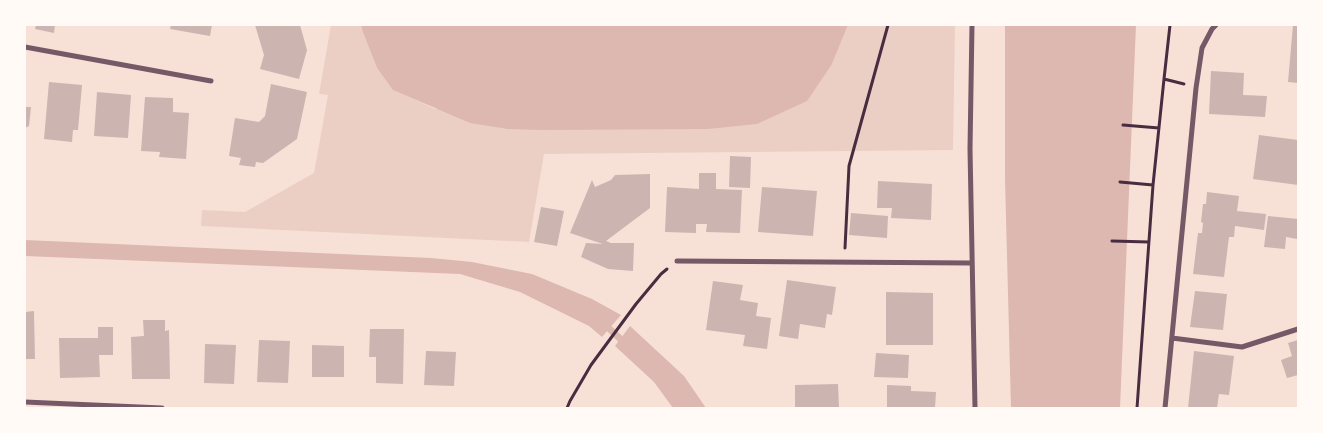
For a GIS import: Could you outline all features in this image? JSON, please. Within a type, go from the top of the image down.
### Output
[{"type":"street","points":[[972,25],[971,263],[975,408]]},
{"type":"street","points":[[1165,408],[1196,88],[1202,48],[1216,25]]},
{"type":"street","points":[[25,47],[211,82]]},
{"type":"street","points":[[677,261],[971,263]]},
{"type":"street","points":[[1172,338],[1242,347],[1298,329]]},
{"type":"street","points":[[25,402],[162,408]]},
{"type":"path","points":[[844,262],[849,166],[888,25]]},
{"type":"path","points":[[1137,408],[1153,185],[1170,25]]},
{"type":"path","points":[[1164,78],[1196,88]]},
{"type":"path","points":[[1123,125],[1159,128]]},
{"type":"path","points":[[1120,182],[1153,185]]},
{"type":"path","points":[[1112,241],[1149,242]]},
{"type":"path","points":[[568,408],[591,364],[661,274],[677,261]]},
{"type":"shaded area","points":[[331,25],[361,25],[377,68],[394,90],[435,109],[832,64],[848,25],[955,25],[953,150],[544,154],[529,242],[201,226],[202,210],[245,212],[314,173],[328,95],[319,94]]},
{"type":"shaded area","points":[[361,25],[848,25],[832,64],[807,101],[757,124],[708,129],[542,130],[508,129],[470,123],[393,90],[377,68]]},
{"type":"shaded area","points":[[1005,25],[1136,25],[1120,408],[1011,408],[1005,179]]},
{"type":"shaded area","points":[[25,240],[431,258],[472,262],[532,274],[592,299],[621,315],[602,337],[589,326],[520,292],[460,274],[25,256]]},
{"type":"shaded area","points":[[630,326],[684,376],[706,408],[673,408],[654,382],[615,346]]},
{"type":"building","points":[[36,25],[55,25],[54,33],[35,29]]},
{"type":"building","points":[[171,25],[212,25],[210,36],[170,29]]},
{"type":"building","points":[[255,25],[300,25],[307,50],[299,79],[260,69],[264,55]]},
{"type":"building","points":[[1293,25],[1298,25],[1298,83],[1288,82]]},
{"type":"building","points":[[1211,71],[1244,73],[1243,95],[1267,96],[1265,117],[1209,114]]},
{"type":"building","points":[[49,82],[82,85],[78,130],[73,130],[72,142],[44,139]]},
{"type":"building","points":[[271,84],[307,92],[297,139],[263,163],[256,162],[255,167],[239,165],[241,158],[229,156],[235,118],[259,122],[265,116]]},
{"type":"building","points":[[97,92],[131,95],[128,138],[94,136]]},
{"type":"building","points":[[145,97],[173,98],[173,112],[189,113],[186,159],[159,157],[160,152],[141,151]]},
{"type":"building","points":[[25,107],[31,107],[29,126],[25,128]]},
{"type":"building","points":[[1259,135],[1298,140],[1298,185],[1253,179]]},
{"type":"building","points":[[730,156],[751,157],[750,188],[729,187]]},
{"type":"building","points":[[699,173],[716,173],[716,189],[742,190],[740,233],[706,232],[707,224],[696,224],[696,233],[665,232],[667,187],[699,189]]},
{"type":"building","points":[[650,174],[650,208],[606,241],[611,243],[634,243],[633,271],[608,269],[581,257],[586,243],[603,244],[570,233],[592,180],[595,187],[611,180],[615,175]]},
{"type":"building","points":[[878,181],[932,184],[931,220],[891,218],[892,208],[877,208]]},
{"type":"building","points":[[762,187],[817,191],[813,236],[758,232]]},
{"type":"building","points":[[1207,192],[1239,196],[1237,211],[1266,214],[1264,230],[1235,226],[1234,237],[1229,237],[1224,277],[1193,274],[1198,233],[1202,233],[1203,204],[1206,204]]},
{"type":"building","points":[[541,207],[564,211],[557,246],[534,242]]},
{"type":"building","points":[[851,213],[888,216],[887,238],[849,235]]},
{"type":"building","points":[[1268,216],[1298,219],[1297,239],[1286,237],[1285,249],[1264,247]]},
{"type":"building","points":[[787,280],[836,287],[832,315],[827,314],[825,328],[800,324],[798,339],[779,336]]},
{"type":"building","points":[[713,281],[743,285],[740,300],[758,303],[756,316],[771,318],[767,349],[743,346],[745,335],[706,330]]},
{"type":"building","points":[[1195,291],[1227,294],[1223,330],[1190,327]]},
{"type":"building","points":[[886,292],[933,293],[933,345],[886,345]]},
{"type":"building","points":[[34,311],[35,359],[25,359],[25,312]]},
{"type":"building","points":[[143,320],[165,320],[165,331],[169,330],[170,379],[132,379],[131,337],[144,336]]},
{"type":"building","points":[[98,327],[113,327],[113,355],[99,355],[100,377],[60,378],[59,338],[98,338]]},
{"type":"building","points":[[370,329],[404,329],[403,384],[376,383],[376,357],[369,357]]},
{"type":"building","points":[[259,340],[290,341],[288,383],[257,382]]},
{"type":"building","points":[[1298,340],[1298,375],[1287,378],[1281,360],[1292,356],[1288,343]]},
{"type":"building","points":[[205,344],[236,345],[234,384],[204,383]]},
{"type":"building","points":[[312,345],[344,346],[344,377],[312,377]]},
{"type":"building","points":[[426,351],[456,352],[454,386],[424,385]]},
{"type":"building","points":[[1194,351],[1234,356],[1229,395],[1219,394],[1217,408],[1188,408]]},
{"type":"building","points":[[876,353],[909,355],[908,378],[874,377]]},
{"type":"building","points":[[838,384],[839,408],[795,408],[795,385]]},
{"type":"building","points":[[887,385],[911,386],[911,391],[936,392],[935,408],[887,408]]},
{"type":"waterway","points":[[603,323],[627,345]]}]
